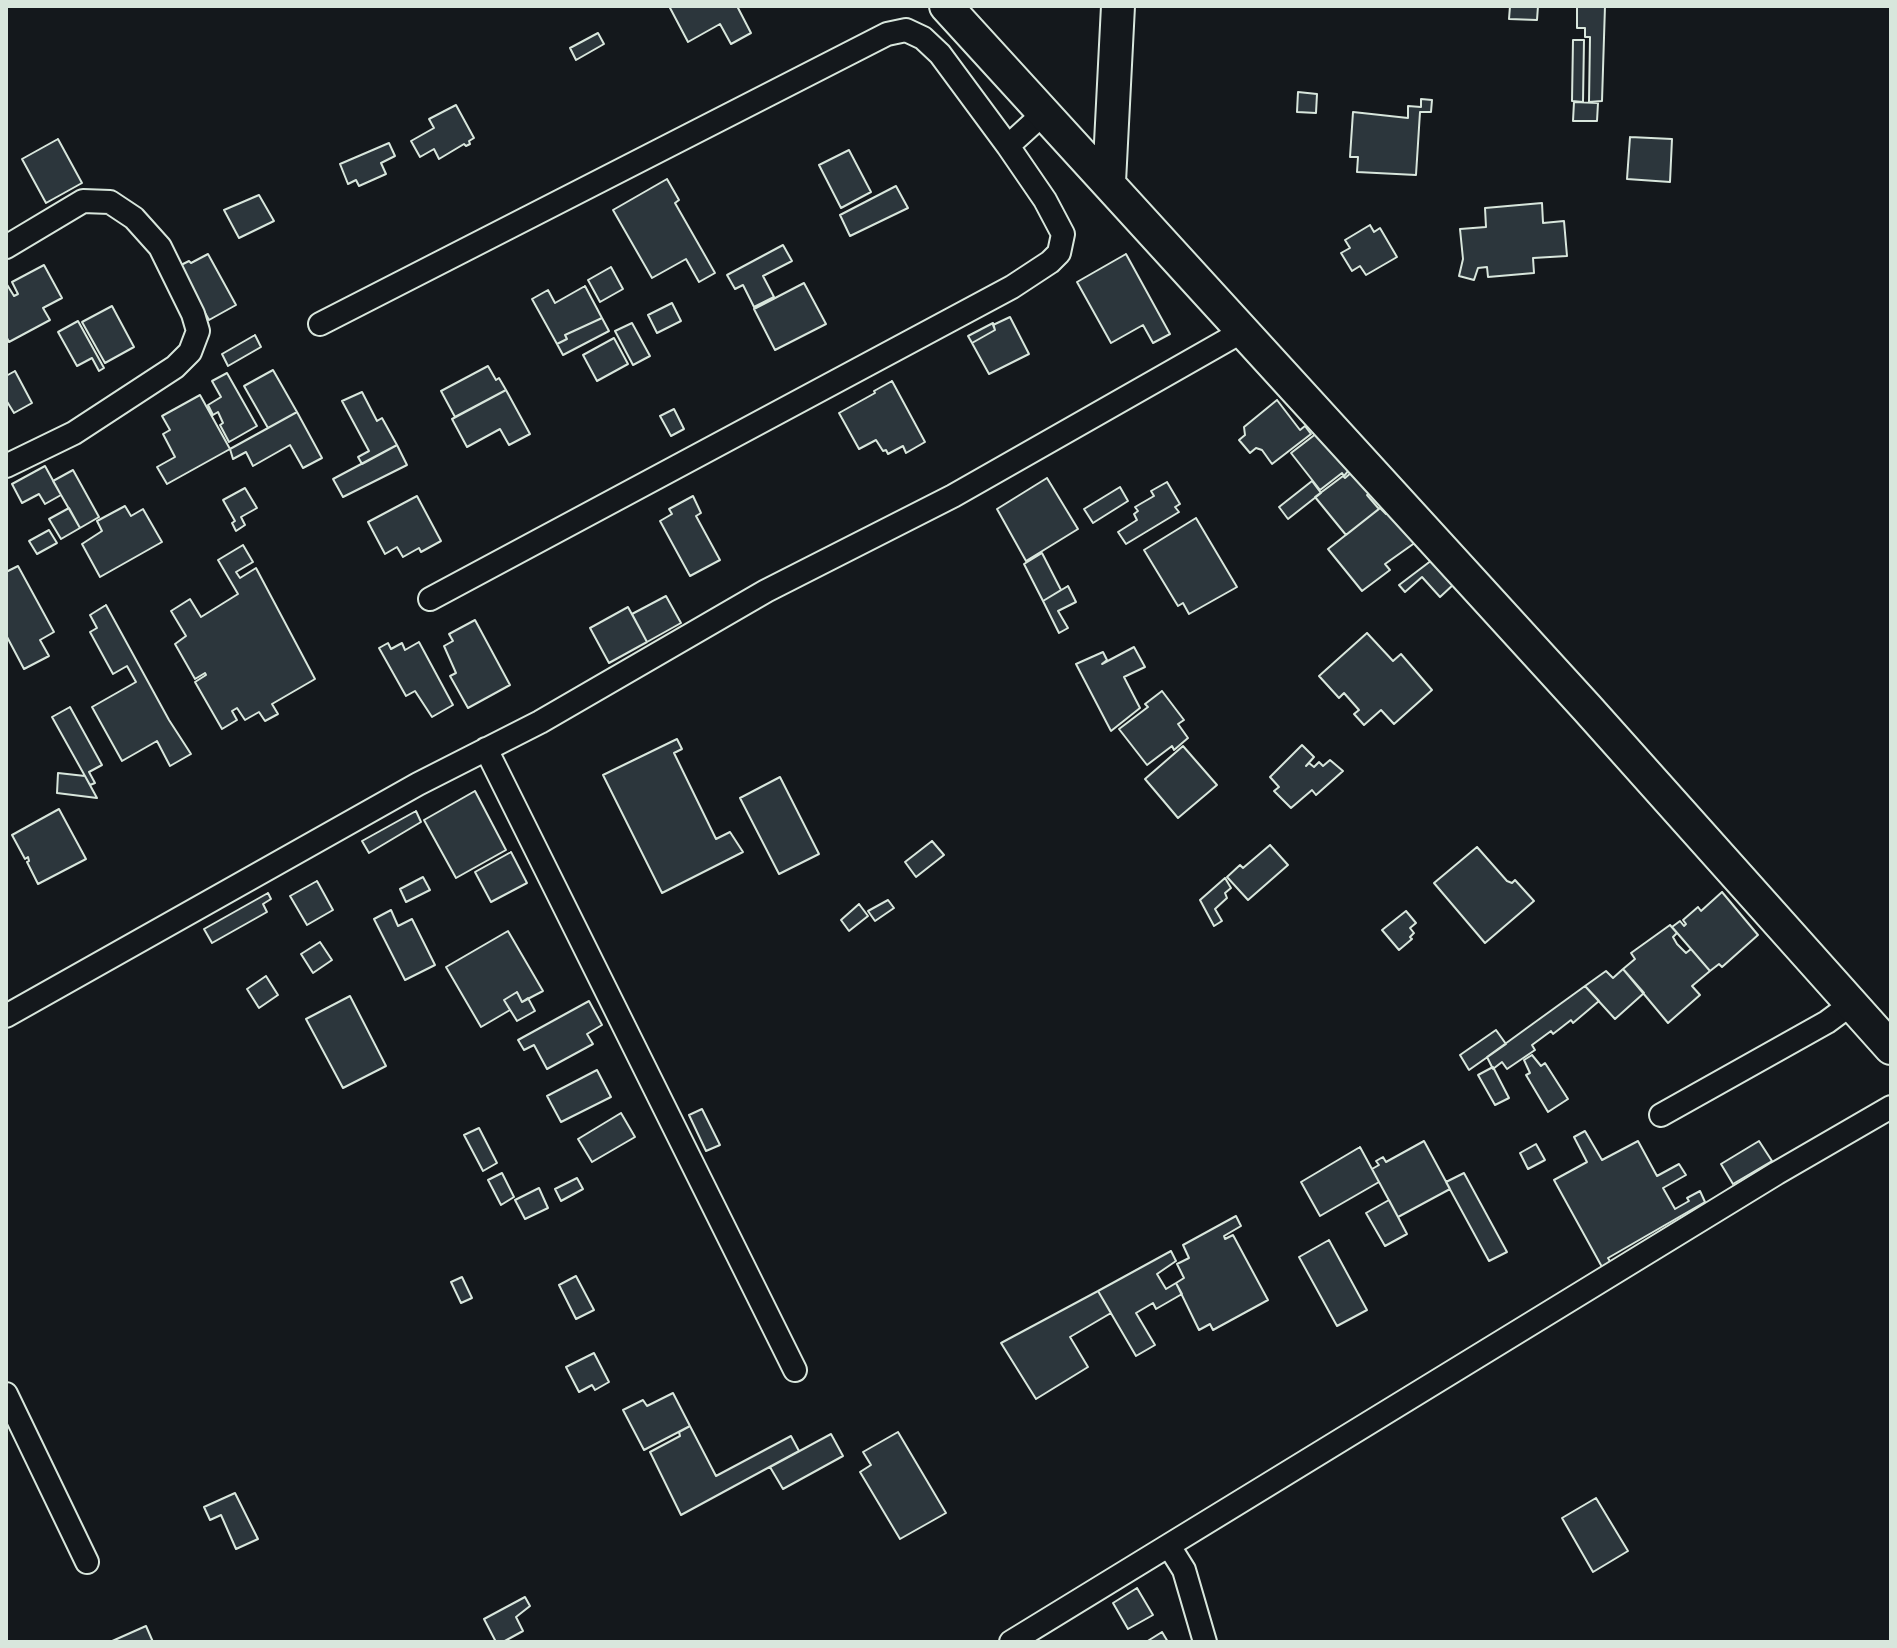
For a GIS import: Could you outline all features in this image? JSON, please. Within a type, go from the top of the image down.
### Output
[{"type":"street","points":[[946,6],[1764,904],[1891,1048]]},
{"type":"street","points":[[1109,182],[1118,6]]},
{"type":"street","points":[[320,324],[887,34],[906,30],[923,38],[940,54],[1045,200],[1063,234],[1059,253],[1012,287],[430,599]]},
{"type":"street","points":[[1008,146],[1043,114]]},
{"type":"street","points":[[6,247],[83,201],[110,202],[134,218],[160,247],[193,314],[198,331],[190,352],[175,367],[74,433],[6,466]]},
{"type":"street","points":[[6,1016],[418,784],[540,722],[766,591],[953,496],[1243,331]]},
{"type":"street","points":[[486,749],[795,1370]]},
{"type":"street","points":[[1661,1115],[1827,1022],[1850,1005]]},
{"type":"street","points":[[1011,1642],[1764,1181],[1891,1107]]},
{"type":"street","points":[[6,1394],[87,1562]]},
{"type":"street","points":[[1169,1546],[1184,1570],[1205,1642]]},
{"type":"building","points":[[669,6],[737,6],[751,33],[731,44],[720,24],[688,42]]},
{"type":"building","points":[[1510,6],[1538,6],[1537,20],[1509,19]]},
{"type":"building","points":[[1577,6],[1605,6],[1602,101],[1589,102],[1590,37],[1585,37],[1585,28],[1577,28]]},
{"type":"building","points":[[598,33],[604,44],[576,60],[570,48]]},
{"type":"building","points":[[1573,40],[1584,40],[1583,102],[1572,101]]},
{"type":"building","points":[[1298,92],[1317,94],[1316,113],[1297,112]]},
{"type":"building","points":[[1421,99],[1432,100],[1431,112],[1420,112],[1416,175],[1357,172],[1358,157],[1350,157],[1353,112],[1408,118],[1408,106],[1421,107]]},
{"type":"building","points":[[1574,102],[1598,103],[1597,121],[1573,121]]},
{"type":"building","points":[[456,105],[474,138],[469,141],[470,144],[464,144],[439,159],[434,149],[420,157],[411,141],[434,128],[429,119]]},
{"type":"building","points":[[1630,137],[1672,139],[1670,182],[1627,179]]},
{"type":"building","points":[[58,139],[82,183],[46,203],[22,159]]},
{"type":"building","points":[[389,143],[395,156],[381,163],[386,174],[359,186],[356,180],[348,184],[340,164]]},
{"type":"building","points":[[849,150],[871,192],[841,208],[819,165]]},
{"type":"building","points":[[667,179],[679,200],[675,203],[715,273],[699,282],[686,259],[652,278],[613,210]]},
{"type":"building","points":[[896,186],[908,208],[850,236],[840,215]]},
{"type":"building","points":[[259,195],[274,221],[239,238],[224,210]]},
{"type":"building","points":[[1542,203],[1543,223],[1564,221],[1567,256],[1533,258],[1534,273],[1488,277],[1487,267],[1478,268],[1474,280],[1459,276],[1463,259],[1460,229],[1486,227],[1485,208]]},
{"type":"building","points":[[1370,225],[1374,232],[1380,228],[1397,257],[1366,275],[1360,266],[1352,271],[1341,253],[1350,248],[1345,240]]},
{"type":"building","points":[[783,245],[792,261],[763,276],[774,297],[754,307],[743,285],[735,289],[727,275]]},
{"type":"building","points":[[208,254],[236,305],[209,320],[179,266]]},
{"type":"building","points":[[1126,254],[1170,334],[1153,343],[1143,325],[1111,343],[1077,282]]},
{"type":"building","points":[[44,265],[62,298],[43,308],[50,320],[9,342],[6,336],[6,283],[14,296],[18,294],[12,282]]},
{"type":"building","points":[[611,267],[623,289],[600,302],[588,280]]},
{"type":"building","points":[[804,283],[826,324],[775,350],[754,309]]},
{"type":"building","points":[[585,286],[602,318],[565,335],[567,339],[557,344],[532,299],[548,290],[555,303]]},
{"type":"building","points":[[672,303],[681,321],[657,333],[648,315]]},
{"type":"building","points":[[112,306],[134,347],[105,363],[82,322]]},
{"type":"building","points":[[1010,317],[1029,354],[989,374],[972,343],[995,330],[993,325]]},
{"type":"building","points":[[602,318],[609,331],[563,355],[557,344],[567,339],[565,335]]},
{"type":"building","points":[[78,321],[104,368],[99,371],[92,358],[77,366],[58,332]]},
{"type":"building","points":[[632,323],[650,356],[633,365],[615,331]]},
{"type":"building","points":[[993,323],[995,330],[972,343],[968,336]]},
{"type":"building","points":[[255,335],[261,347],[228,366],[222,354]]},
{"type":"building","points":[[614,338],[628,364],[597,381],[583,355]]},
{"type":"building","points":[[488,366],[506,390],[455,417],[441,391]]},
{"type":"building","points":[[273,370],[297,412],[268,428],[244,386]]},
{"type":"building","points":[[15,371],[32,403],[14,413],[6,400],[6,376]]},
{"type":"building","points":[[227,373],[257,426],[229,442],[220,425],[223,423],[218,412],[213,415],[208,405],[221,397],[212,381]]},
{"type":"building","points":[[892,381],[925,442],[906,453],[903,446],[888,454],[876,440],[859,449],[839,413]]},
{"type":"building","points":[[506,390],[530,434],[509,445],[500,429],[467,447],[452,419]]},
{"type":"building","points":[[362,392],[377,421],[382,418],[397,445],[362,464],[358,457],[369,451],[342,401]]},
{"type":"building","points":[[200,395],[230,449],[167,484],[157,467],[175,457],[163,434],[170,430],[162,416]]},
{"type":"building","points":[[1277,400],[1300,430],[1305,426],[1311,434],[1272,464],[1262,450],[1256,448],[1250,453],[1239,440],[1245,435],[1244,427]]},
{"type":"building","points":[[674,409],[684,429],[671,436],[660,416]]},
{"type":"building","points":[[297,412],[322,458],[303,468],[290,445],[253,466],[246,452],[233,459],[230,449]]},
{"type":"building","points":[[1317,433],[1350,469],[1320,490],[1291,453]]},
{"type":"building","points":[[397,445],[407,465],[343,497],[333,479]]},
{"type":"building","points":[[45,466],[61,495],[45,504],[39,494],[22,503],[12,484]]},
{"type":"building","points":[[73,470],[99,517],[80,528],[53,481]]},
{"type":"building","points":[[1352,472],[1371,492],[1367,495],[1379,509],[1346,535],[1315,497]]},
{"type":"building","points":[[1047,478],[1078,529],[1026,561],[997,509]]},
{"type":"building","points":[[1312,481],[1321,493],[1288,519],[1279,507]]},
{"type":"building","points":[[1167,482],[1180,504],[1175,507],[1179,512],[1126,544],[1118,532],[1137,520],[1135,507],[1154,496],[1151,491]]},
{"type":"building","points":[[1120,487],[1128,501],[1093,523],[1084,509]]},
{"type":"building","points":[[245,488],[257,508],[241,517],[245,525],[236,531],[232,523],[235,521],[223,500]]},
{"type":"building","points":[[417,496],[441,541],[403,557],[397,547],[385,554],[368,522]]},
{"type":"building","points":[[693,496],[701,513],[696,516],[720,560],[690,576],[660,521],[672,514],[669,509]]},
{"type":"building","points":[[125,506],[131,516],[143,509],[162,542],[100,577],[82,544],[102,531],[97,521]]},
{"type":"building","points":[[69,508],[80,528],[61,539],[49,519]]},
{"type":"building","points":[[1380,508],[1386,514],[1389,511],[1416,542],[1385,564],[1390,570],[1362,591],[1328,549]]},
{"type":"building","points":[[1196,518],[1237,587],[1189,614],[1183,603],[1178,606],[1144,550]]},
{"type":"building","points":[[49,530],[57,543],[37,554],[29,541]]},
{"type":"building","points":[[243,545],[253,562],[236,572],[240,578],[256,568],[315,679],[272,704],[278,714],[265,721],[259,712],[245,720],[237,708],[232,711],[237,720],[222,729],[195,682],[205,673],[195,679],[175,644],[186,636],[171,611],[190,599],[201,617],[238,594],[218,560]]},
{"type":"building","points":[[1042,553],[1061,590],[1043,601],[1024,564]]},
{"type":"building","points":[[1432,560],[1454,584],[1440,597],[1422,577],[1405,592],[1399,585]]},
{"type":"building","points":[[18,566],[54,632],[40,640],[49,656],[24,669],[6,635],[6,572]]},
{"type":"building","points":[[1068,586],[1076,602],[1058,611],[1068,628],[1059,633],[1043,601]]},
{"type":"building","points":[[666,596],[681,623],[647,642],[632,614]]},
{"type":"building","points":[[106,605],[191,754],[170,766],[157,741],[122,761],[92,707],[136,682],[127,666],[113,674],[90,632],[97,628],[90,615]]},
{"type":"building","points":[[628,607],[647,642],[609,663],[590,628]]},
{"type":"building","points":[[475,620],[510,685],[468,708],[450,676],[456,673],[444,646],[453,641],[449,634]]},
{"type":"building","points":[[1367,633],[1393,661],[1401,654],[1432,690],[1394,724],[1381,710],[1364,725],[1354,714],[1359,710],[1344,693],[1339,698],[1319,676]]},
{"type":"building","points":[[419,642],[453,705],[432,717],[415,691],[406,696],[379,648],[388,643],[391,649],[402,643],[405,650]]},
{"type":"building","points":[[1134,647],[1145,667],[1124,677],[1140,708],[1111,731],[1076,664],[1103,652],[1107,660],[1102,664]]},
{"type":"building","points":[[1162,691],[1184,720],[1178,724],[1188,738],[1147,765],[1119,729],[1148,707],[1145,704]]},
{"type":"building","points":[[70,707],[102,765],[89,772],[95,783],[90,785],[52,717]]},
{"type":"building","points":[[677,739],[682,749],[674,753],[716,839],[730,832],[743,852],[662,893],[603,775]]},
{"type":"building","points":[[1302,745],[1314,757],[1306,766],[1309,763],[1314,767],[1319,762],[1323,766],[1330,760],[1343,771],[1316,795],[1312,790],[1291,808],[1274,791],[1279,787],[1270,777]]},
{"type":"building","points":[[1183,746],[1217,785],[1178,818],[1145,779]]},
{"type":"building","points":[[58,773],[85,776],[97,798],[57,793]]},
{"type":"building","points":[[780,777],[819,854],[779,874],[740,798]]},
{"type":"building","points":[[475,791],[506,850],[456,878],[424,820]]},
{"type":"building","points":[[59,809],[86,859],[38,884],[27,862],[28,857],[25,859],[12,835]]},
{"type":"building","points":[[416,811],[421,822],[369,853],[362,841]]},
{"type":"building","points":[[932,841],[944,855],[916,877],[905,862]]},
{"type":"building","points":[[1270,845],[1288,865],[1248,900],[1227,877]]},
{"type":"building","points":[[1477,847],[1507,881],[1512,883],[1515,880],[1534,901],[1485,943],[1434,883]]},
{"type":"building","points":[[511,852],[527,883],[491,902],[475,872]]},
{"type":"building","points":[[423,877],[430,890],[406,902],[400,889]]},
{"type":"building","points":[[1225,878],[1231,888],[1225,893],[1227,898],[1215,909],[1222,921],[1214,926],[1200,900]]},
{"type":"building","points":[[317,881],[333,910],[307,925],[290,896]]},
{"type":"building","points":[[1722,892],[1758,935],[1722,967],[1719,964],[1710,971],[1672,927],[1680,921],[1684,926],[1683,920],[1698,907],[1701,911]]},
{"type":"building","points":[[268,893],[271,899],[263,904],[267,912],[212,943],[204,929]]},
{"type":"building","points":[[888,900],[894,908],[875,921],[868,911]]},
{"type":"building","points":[[859,904],[868,916],[849,931],[841,920]]},
{"type":"building","points":[[391,910],[398,926],[412,919],[435,965],[405,980],[374,919]]},
{"type":"building","points":[[1406,911],[1416,923],[1410,928],[1414,933],[1410,937],[1412,939],[1399,950],[1382,930]]},
{"type":"building","points":[[1670,925],[1677,933],[1673,937],[1677,944],[1686,953],[1691,949],[1710,971],[1692,986],[1700,995],[1668,1023],[1623,969],[1635,959],[1631,953]]},
{"type":"building","points":[[508,931],[543,991],[522,1002],[517,992],[504,1000],[510,1010],[481,1027],[446,967]]},
{"type":"building","points":[[320,942],[332,960],[313,973],[301,954]]},
{"type":"building","points":[[1623,969],[1644,993],[1615,1019],[1585,986],[1606,971],[1613,978]]},
{"type":"building","points":[[266,976],[278,995],[259,1008],[247,989]]},
{"type":"building","points":[[1585,986],[1599,1001],[1573,1023],[1571,1020],[1532,1045],[1535,1050],[1507,1069],[1502,1062],[1493,1069],[1487,1057]]},
{"type":"building","points":[[517,992],[522,1002],[528,998],[535,1011],[517,1021],[504,1000]]},
{"type":"building","points":[[350,996],[386,1066],[343,1088],[306,1019]]},
{"type":"building","points":[[589,1001],[602,1025],[587,1034],[593,1044],[547,1069],[534,1045],[524,1050],[518,1040]]},
{"type":"building","points":[[1496,1030],[1506,1044],[1469,1070],[1460,1055]]},
{"type":"building","points":[[1532,1055],[1541,1066],[1545,1063],[1568,1099],[1548,1112],[1526,1075],[1530,1073],[1524,1060]]},
{"type":"building","points":[[1493,1067],[1509,1098],[1495,1105],[1478,1075]]},
{"type":"building","points":[[597,1070],[611,1097],[561,1122],[547,1096]]},
{"type":"building","points":[[702,1109],[720,1145],[706,1151],[689,1115]]},
{"type":"building","points":[[621,1113],[635,1137],[592,1162],[578,1139]]},
{"type":"building","points":[[479,1128],[497,1163],[483,1171],[464,1135]]},
{"type":"building","points":[[1585,1131],[1602,1160],[1638,1141],[1657,1176],[1679,1164],[1686,1175],[1663,1188],[1675,1209],[1700,1191],[1705,1202],[1608,1258],[1611,1263],[1602,1267],[1554,1180],[1587,1162],[1574,1137]]},
{"type":"building","points":[[1424,1141],[1450,1189],[1398,1217],[1372,1169],[1379,1165],[1376,1161],[1383,1157],[1386,1162]]},
{"type":"building","points":[[1759,1141],[1772,1161],[1733,1184],[1721,1164]]},
{"type":"building","points":[[1536,1144],[1545,1160],[1528,1169],[1520,1153]]},
{"type":"building","points":[[1360,1147],[1379,1182],[1320,1216],[1301,1182]]},
{"type":"building","points":[[502,1173],[514,1197],[501,1205],[488,1180]]},
{"type":"building","points":[[1464,1173],[1507,1252],[1489,1261],[1446,1182]]},
{"type":"building","points":[[577,1178],[583,1189],[561,1201],[555,1189]]},
{"type":"building","points":[[539,1188],[548,1208],[525,1219],[515,1200]]},
{"type":"building","points":[[1389,1200],[1407,1234],[1385,1246],[1366,1213]]},
{"type":"building","points":[[1236,1216],[1241,1226],[1224,1236],[1225,1239],[1233,1235],[1268,1300],[1213,1330],[1210,1324],[1199,1330],[1176,1283],[1184,1278],[1177,1264],[1189,1258],[1183,1245]]},
{"type":"building","points":[[1329,1240],[1367,1310],[1337,1326],[1299,1257]]},
{"type":"building","points":[[1171,1251],[1176,1261],[1157,1274],[1166,1289],[1176,1283],[1182,1294],[1156,1309],[1153,1303],[1136,1313],[1155,1345],[1136,1356],[1098,1291]]},
{"type":"building","points":[[576,1276],[594,1310],[576,1319],[559,1285]]},
{"type":"building","points":[[462,1277],[472,1298],[461,1303],[451,1282]]},
{"type":"building","points":[[1098,1291],[1111,1313],[1070,1337],[1088,1367],[1036,1399],[1001,1343]]},
{"type":"building","points":[[594,1353],[609,1382],[595,1390],[592,1385],[579,1392],[566,1367]]},
{"type":"building","points":[[673,1393],[690,1426],[644,1450],[623,1410],[643,1400],[647,1406]]},
{"type":"building","points":[[690,1426],[716,1476],[791,1436],[799,1451],[681,1515],[650,1452],[680,1436],[679,1432]]},
{"type":"building","points":[[898,1432],[946,1513],[900,1539],[860,1472],[871,1465],[863,1452]]},
{"type":"building","points":[[831,1434],[843,1456],[783,1489],[770,1467]]},
{"type":"building","points":[[235,1493],[258,1539],[236,1549],[221,1515],[210,1520],[204,1507]]},
{"type":"building","points":[[1596,1498],[1628,1551],[1593,1572],[1562,1518]]},
{"type":"building","points":[[1137,1588],[1153,1615],[1128,1629],[1113,1603]]},
{"type":"building","points":[[525,1597],[530,1606],[516,1617],[523,1631],[503,1642],[496,1642],[484,1619]]},
{"type":"building","points":[[146,1626],[153,1642],[110,1642]]},
{"type":"building","points":[[1162,1632],[1168,1642],[1146,1642]]}]
